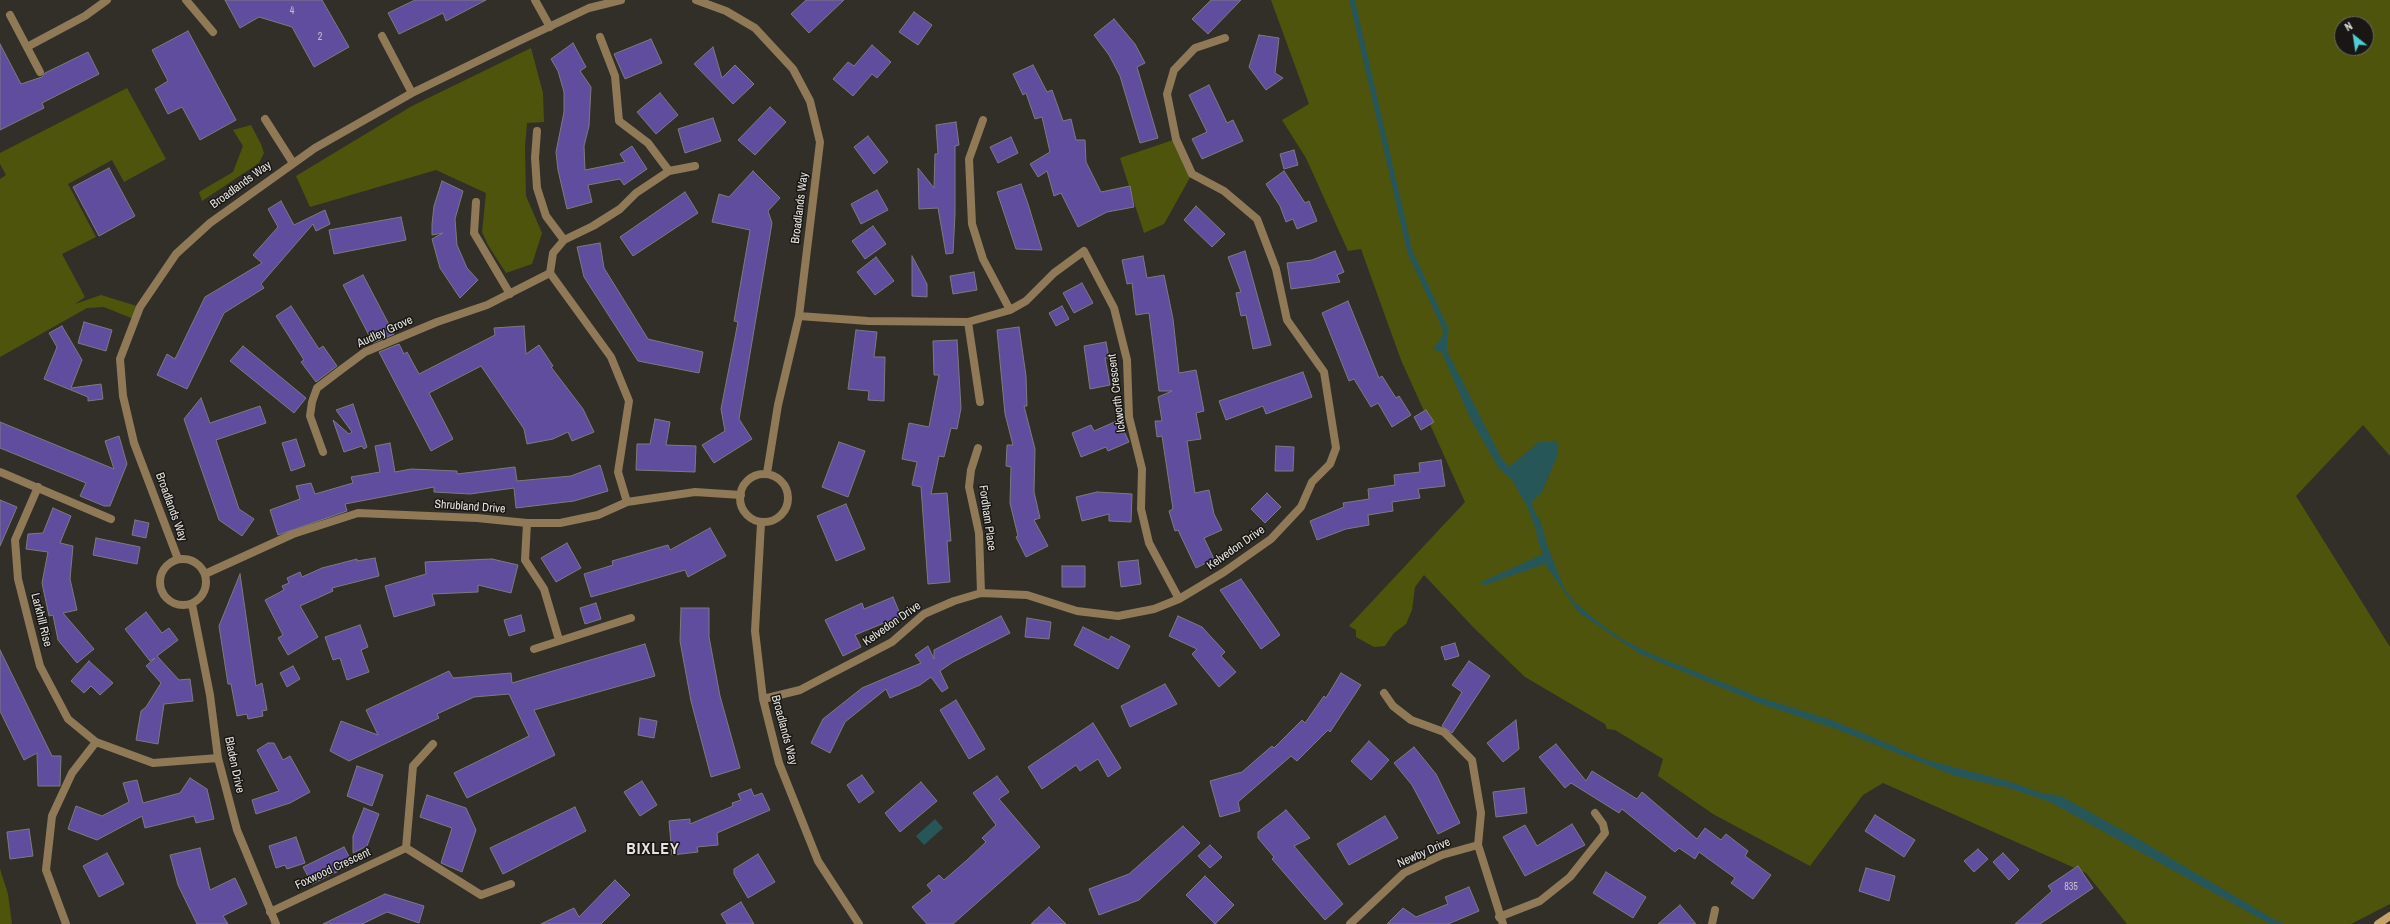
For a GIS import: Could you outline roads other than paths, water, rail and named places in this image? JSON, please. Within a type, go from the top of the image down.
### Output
[{"type":"street","points":[[26,47],[85,16],[108,0]]},
{"type":"street","points":[[186,0],[213,32]]},
{"type":"street","points":[[535,0],[550,26]]},
{"type":"street","name":"Broadlands Way","points":[[178,559],[134,443],[123,396],[120,359],[140,307],[176,254],[210,223],[293,163],[412,93],[589,8],[622,0]]},
{"type":"street","name":"Broadlands Way","points":[[696,0],[726,11],[755,28],[793,69],[810,101],[820,142],[799,316],[778,405],[767,473]]},
{"type":"street","points":[[10,16],[40,72]]},
{"type":"street","points":[[382,36],[412,93]]},
{"type":"street","points":[[600,37],[615,76],[619,121],[648,143],[669,171]]},
{"type":"street","name":"Kelvedon Drive","points":[[763,699],[800,690],[813,684],[892,642],[924,614],[954,601],[981,593],[1027,595],[1077,611],[1118,616],[1154,609],[1179,599],[1224,572],[1271,539],[1301,507],[1312,482],[1330,464],[1336,448],[1324,372],[1287,320],[1276,269],[1256,219],[1224,191],[1192,174],[1176,139],[1167,94],[1174,70],[1195,48],[1225,38]]},
{"type":"street","points":[[265,119],[293,163]]},
{"type":"street","points":[[983,120],[969,159],[972,224],[983,259],[1010,310]]},
{"type":"street","points":[[537,131],[535,158],[537,188],[546,216],[564,240]]},
{"type":"street","points":[[627,502],[618,472],[629,401],[611,357],[550,273],[553,254],[564,240],[593,226],[620,209],[636,193],[669,171],[695,166]]},
{"type":"street","points":[[476,202],[474,233],[510,294]]},
{"type":"street","name":"Ickworth Crescent","points":[[799,316],[868,321],[968,322],[1010,310],[1026,301],[1054,273],[1084,251],[1114,308],[1127,360],[1129,417],[1142,469],[1141,509],[1149,543],[1179,599]]},
{"type":"street","name":"Audley Grove","points":[[323,452],[310,416],[312,402],[317,388],[365,352],[437,322],[487,305],[550,273]]},
{"type":"street","points":[[968,322],[980,402]]},
{"type":"street","name":"Fordham Place","points":[[978,448],[971,470],[969,487],[979,533],[981,593]]},
{"type":"street","points":[[0,472],[111,519]]},
{"type":"street","points":[[767,473],[783,483],[787,491],[788,500],[786,510],[780,517],[761,523],[745,513],[741,504],[741,494],[744,486],[750,479],[767,473]]},
{"type":"street","name":"Larkhill Rise","points":[[38,487],[15,540],[18,579],[40,666],[68,719],[96,742],[153,763],[218,758]]},
{"type":"street","name":"Shrubland Drive","points":[[205,574],[293,534],[358,513],[477,518],[527,523],[560,523],[598,515],[627,502],[696,492],[741,494]]},
{"type":"street","points":[[527,523],[525,560],[544,589],[559,640]]},
{"type":"street","name":"Broadlands Way","points":[[761,523],[755,631],[763,699],[779,763],[818,861],[860,924]]},
{"type":"street","points":[[178,559],[196,563],[205,574],[207,584],[204,593],[198,601],[182,606],[174,604],[162,594],[160,586],[163,571],[178,559]]},
{"type":"street","name":"Bladen Drive","points":[[192,604],[210,695],[218,758],[237,830],[276,924]]},
{"type":"street","points":[[534,649],[631,618]]},
{"type":"street","points":[[1384,693],[1393,706],[1411,720],[1444,732],[1472,760],[1481,813],[1478,845],[1501,920],[1540,901],[1570,877],[1605,834],[1603,824],[1594,813]]},
{"type":"street","points":[[66,924],[46,870],[52,816],[72,773],[96,742]]},
{"type":"street","points":[[433,744],[413,766],[406,848],[481,895],[511,884]]},
{"type":"street","name":"Newby Drive","points":[[1350,924],[1404,873],[1442,855],[1478,845]]},
{"type":"street","name":"Foxwood Crescent","points":[[270,912],[406,848]]},
{"type":"street","points":[[1712,924],[1715,910]]},
{"type":"street","points":[[2378,924],[2390,916]]},
{"type":"water","points":[[1447,330],[1447,351],[1501,457],[1509,467],[1540,441],[1558,441],[1557,457],[1542,492],[1527,506],[1512,480],[1498,467],[1469,416],[1442,353],[1433,349]]},
{"type":"water","points":[[1539,517],[1547,544],[1564,588],[1574,601],[1593,618],[1622,639],[1649,653],[1762,698],[1832,720],[1927,760],[2008,781],[2042,793],[2061,796],[2140,840],[2277,921],[2286,924],[2271,924],[2257,917],[2050,802],[2008,788],[1955,776],[1833,728],[1761,704],[1640,654],[1578,612],[1545,564],[1485,585],[1479,583],[1543,554],[1538,541],[1534,519]]},
{"type":"water","points":[[935,819],[943,828],[924,845],[916,836]]},
{"type":"waterway","points":[[1352,0],[1410,252],[1446,330],[1445,337]]},
{"type":"waterway","points":[[1527,498],[1537,525]]},
{"type":"district","name":"BIXLEY","points":[[653,850]]}]
